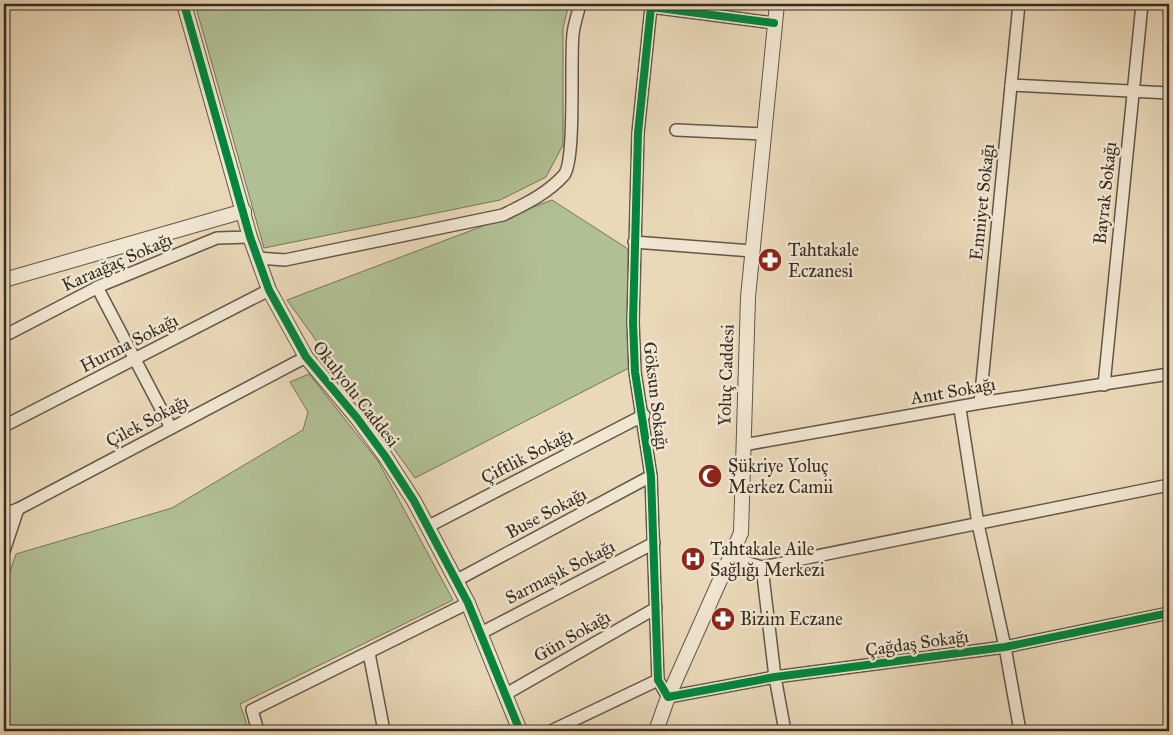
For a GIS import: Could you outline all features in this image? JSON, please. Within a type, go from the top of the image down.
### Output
[{"type":"street","name":"Okulyolu Caddesi","points":[[184,4],[250,237],[269,290],[306,357],[357,418],[385,456],[427,527],[468,603],[520,731]]},
{"type":"street","points":[[258,258],[285,260],[503,215],[536,199],[565,173],[569,151],[573,33],[580,4]]},
{"type":"street","name":"Yoluç Caddesi","points":[[656,731],[668,697],[741,533],[745,356],[752,251],[776,4]]},
{"type":"street","name":"Emniyet Sokağı","points":[[980,403],[1019,4]]},
{"type":"street","name":"Bayrak Sokağı","points":[[1104,385],[1142,4]]},
{"type":"street","name":"Göksun Sokağı","points":[[668,697],[658,680],[651,476],[644,415],[636,372],[633,322],[638,133],[651,7],[774,23]]},
{"type":"street","points":[[1011,85],[1169,93]]},
{"type":"street","points":[[676,130],[764,134]]},
{"type":"street","points":[[4,280],[244,212]]},
{"type":"street","name":"Karaağaç Sokağı","points":[[4,336],[97,287],[217,238],[250,237]]},
{"type":"street","points":[[634,242],[752,251]]},
{"type":"street","points":[[97,287],[171,428]]},
{"type":"street","name":"Hurma Sokağı","points":[[4,426],[269,290]]},
{"type":"street","name":"Çilek Sokağı","points":[[4,514],[18,509],[306,357]]},
{"type":"street","name":"Anıt Sokağı","points":[[743,444],[960,409],[980,403],[1169,374]]},
{"type":"street","points":[[960,409],[978,524],[1005,647],[1020,731]]},
{"type":"street","name":"Çiftlik Sokağı","points":[[427,527],[644,415]]},
{"type":"street","name":"Buse Sokağı","points":[[457,580],[651,476]]},
{"type":"street","points":[[731,558],[762,566],[1169,485]]},
{"type":"street","points":[[4,551],[18,509]]},
{"type":"street","name":"Sarmaşık Sokağı","points":[[481,633],[654,543]]},
{"type":"street","points":[[762,566],[775,678],[785,731]]},
{"type":"street","points":[[258,731],[252,710],[468,603]]},
{"type":"street","name":"Gün Sokağı","points":[[506,694],[656,608]]},
{"type":"street","name":"Çağdaş Sokağı","points":[[668,697],[775,678],[1005,647],[1169,612]]},
{"type":"street","points":[[369,653],[384,731]]},
{"type":"street","points":[[551,731],[658,680]]},
{"type":"green space","points":[[195,4],[569,4],[563,28],[563,145],[546,177],[500,200],[264,248]]},
{"type":"green space","points":[[552,200],[628,249],[629,368],[415,478],[287,300]]},
{"type":"green space","points":[[309,374],[378,461],[453,600],[240,704],[249,731],[4,731],[4,588],[16,554],[172,508],[303,430],[308,412],[290,382]]},
{"type":"cycle path","points":[[184,4],[250,237],[269,290],[306,357],[357,418],[385,456],[414,501],[468,603],[520,731]]},
{"type":"cycle path","points":[[774,23],[651,7],[638,133],[633,322],[635,372],[651,476],[658,680],[668,697],[775,677],[1005,647],[1169,613]]},
{"type":"place","name":"Tahtakale Eczanesi","points":[[770,260]]},
{"type":"place","name":"Şükriye Yoluç Merkez Camii","points":[[710,476]]},
{"type":"place","name":"Tahtakale Aile Sağlığı Merkezi","points":[[693,559]]},
{"type":"place","name":"Bizim Eczane","points":[[723,619]]}]
